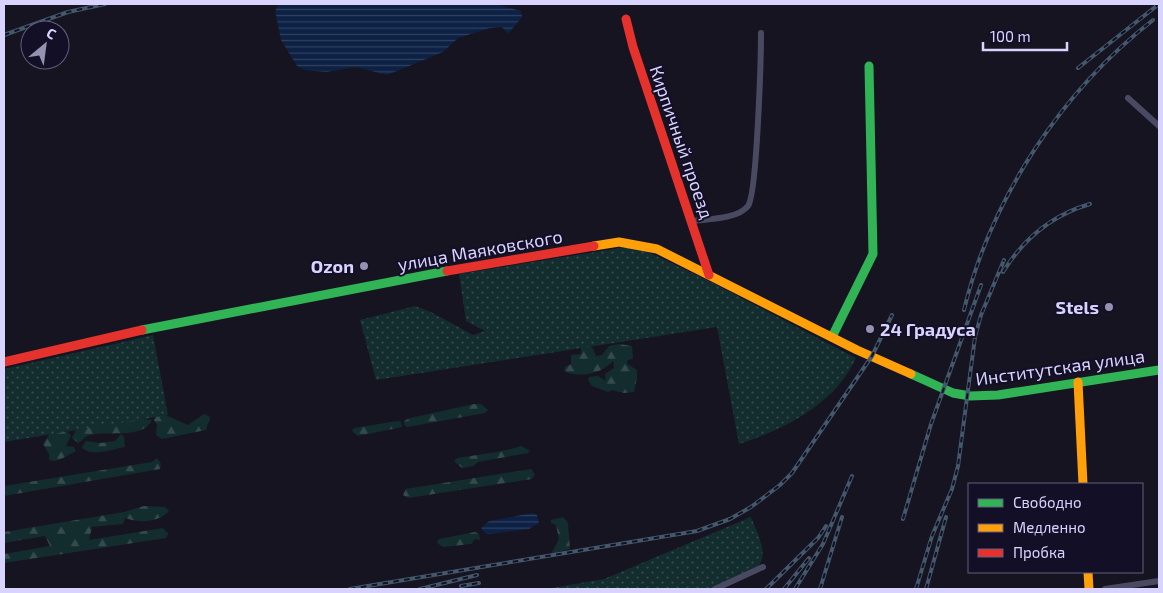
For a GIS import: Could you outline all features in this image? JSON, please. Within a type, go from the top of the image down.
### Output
[{"type":"street","name":"Кирпичный проезд","points":[[626,19],[633,47],[693,221],[709,274]]},
{"type":"street","points":[[693,221],[727,216],[743,211],[750,202],[757,133],[761,33]]},
{"type":"street","points":[[832,337],[873,254],[869,66]]},
{"type":"street","points":[[1128,98],[1159,126]]},
{"type":"street","name":"улица Маяковского","points":[[4,362],[168,324],[431,274],[619,242],[647,245],[709,274],[832,337],[937,386]]},
{"type":"street","name":"Институтская улица","points":[[937,386],[953,393],[980,396],[998,395],[1159,370]]},
{"type":"street","points":[[1078,382],[1084,483]]},
{"type":"street","points":[[716,589],[763,567]]},
{"type":"street","points":[[1088,573],[1089,589]]},
{"type":"street","points":[[1105,589],[1159,582]]},
{"type":"green space","points":[[626,247],[642,249],[705,279],[856,358],[847,374],[835,389],[807,413],[774,431],[739,444],[717,327],[376,380],[360,320],[415,306],[431,312],[473,335],[485,331],[466,321],[459,274]]},
{"type":"green space","points":[[153,335],[168,415],[4,442],[4,369]]},
{"type":"green space","points":[[619,344],[632,346],[633,358],[627,361],[627,364],[637,370],[634,392],[624,393],[612,390],[608,392],[592,386],[588,380],[589,377],[598,376],[606,381],[605,374],[614,368],[613,361],[603,369],[590,374],[583,375],[564,371],[565,367],[571,364],[571,355],[581,354],[581,346],[592,347],[596,356],[602,355],[609,346]]},
{"type":"green space","points":[[481,404],[488,410],[485,413],[408,427],[404,425],[404,421],[410,418]]},
{"type":"green space","points":[[163,414],[188,425],[204,414],[210,417],[206,430],[162,439],[156,435],[157,425],[154,420]]},
{"type":"green space","points":[[134,418],[152,420],[147,426],[132,432],[94,434],[87,436],[78,443],[72,438],[76,430]]},
{"type":"green space","points":[[401,422],[402,427],[358,436],[352,431],[354,428]]},
{"type":"green space","points":[[63,429],[71,435],[66,446],[74,447],[76,451],[60,460],[49,460],[49,454],[43,444],[50,433]]},
{"type":"green space","points":[[121,434],[124,437],[125,447],[108,451],[90,452],[82,447],[86,441],[100,443],[115,441]]},
{"type":"green space","points":[[521,446],[529,450],[528,453],[478,462],[473,466],[462,468],[454,461],[457,458]]},
{"type":"green space","points":[[157,458],[161,464],[160,469],[4,496],[4,486],[152,462]]},
{"type":"green space","points":[[531,469],[535,474],[532,479],[408,498],[403,495],[406,489]]},
{"type":"green space","points":[[144,506],[165,507],[169,511],[154,520],[136,521],[125,518],[123,524],[92,527],[89,540],[163,528],[168,534],[166,538],[4,563],[4,554],[50,546],[45,536],[4,543],[4,532],[124,512]]},
{"type":"green space","points":[[563,517],[568,523],[570,549],[551,554],[559,539],[556,525],[551,523],[551,520]]},
{"type":"green space","points":[[751,517],[761,543],[761,562],[757,568],[710,589],[546,589],[604,579]]},
{"type":"green space","points":[[475,532],[479,534],[480,540],[475,539],[471,544],[443,547],[437,543],[439,539]]},
{"type":"water","points":[[279,4],[499,5],[521,11],[522,17],[508,34],[502,27],[490,28],[458,38],[443,52],[387,75],[356,67],[326,72],[305,70],[297,66],[281,40],[275,11]]},
{"type":"water","points":[[533,513],[537,515],[539,523],[529,529],[489,534],[485,533],[481,528],[489,521]]},
{"type":"railway","points":[[4,35],[68,12],[105,4]]},
{"type":"railway","points":[[1078,68],[1159,4]]},
{"type":"railway","points":[[964,310],[976,268],[992,227],[1034,150],[1060,113],[1089,80],[1120,48],[1153,20]]},
{"type":"railway","points":[[1003,272],[1020,249],[1040,229],[1063,214],[1090,204]]},
{"type":"railway","points":[[916,589],[932,536],[952,489],[958,466],[975,337],[981,315],[1004,260]]},
{"type":"railway","points":[[903,519],[931,424],[981,285]]},
{"type":"railway","points":[[350,589],[697,531],[730,519],[751,507],[780,485],[792,473],[872,356],[892,315]]},
{"type":"railway","points":[[795,589],[823,544],[852,476]]},
{"type":"railway","points":[[820,589],[842,517]]},
{"type":"railway","points":[[926,589],[946,517]]},
{"type":"railway","points":[[766,589],[818,538],[826,526]]},
{"type":"railway","points":[[784,589],[809,558]]},
{"type":"railway","points":[[420,589],[477,575]]},
{"type":"railway","points":[[461,586],[479,583]]},
{"type":"traffic: fast","points":[[832,337],[873,254],[869,66]]},
{"type":"traffic: fast","points":[[142,330],[447,271]]},
{"type":"traffic: fast","points":[[911,374],[953,393],[970,396],[998,395],[1159,370]]},
{"type":"traffic: slow","points":[[594,246],[619,242],[657,249],[857,350],[911,374]]},
{"type":"traffic: slow","points":[[1078,382],[1083,483]]},
{"type":"traffic: slow","points":[[1088,573],[1089,589]]},
{"type":"traffic: jam","points":[[626,19],[633,47],[709,275]]},
{"type":"traffic: jam","points":[[447,271],[594,246]]},
{"type":"traffic: jam","points":[[4,362],[142,330]]},
{"type":"place","name":"Ozon","points":[[364,266]]},
{"type":"place","name":"Stels","points":[[1109,307]]},
{"type":"place","name":"24 Градуса","points":[[870,329]]}]
